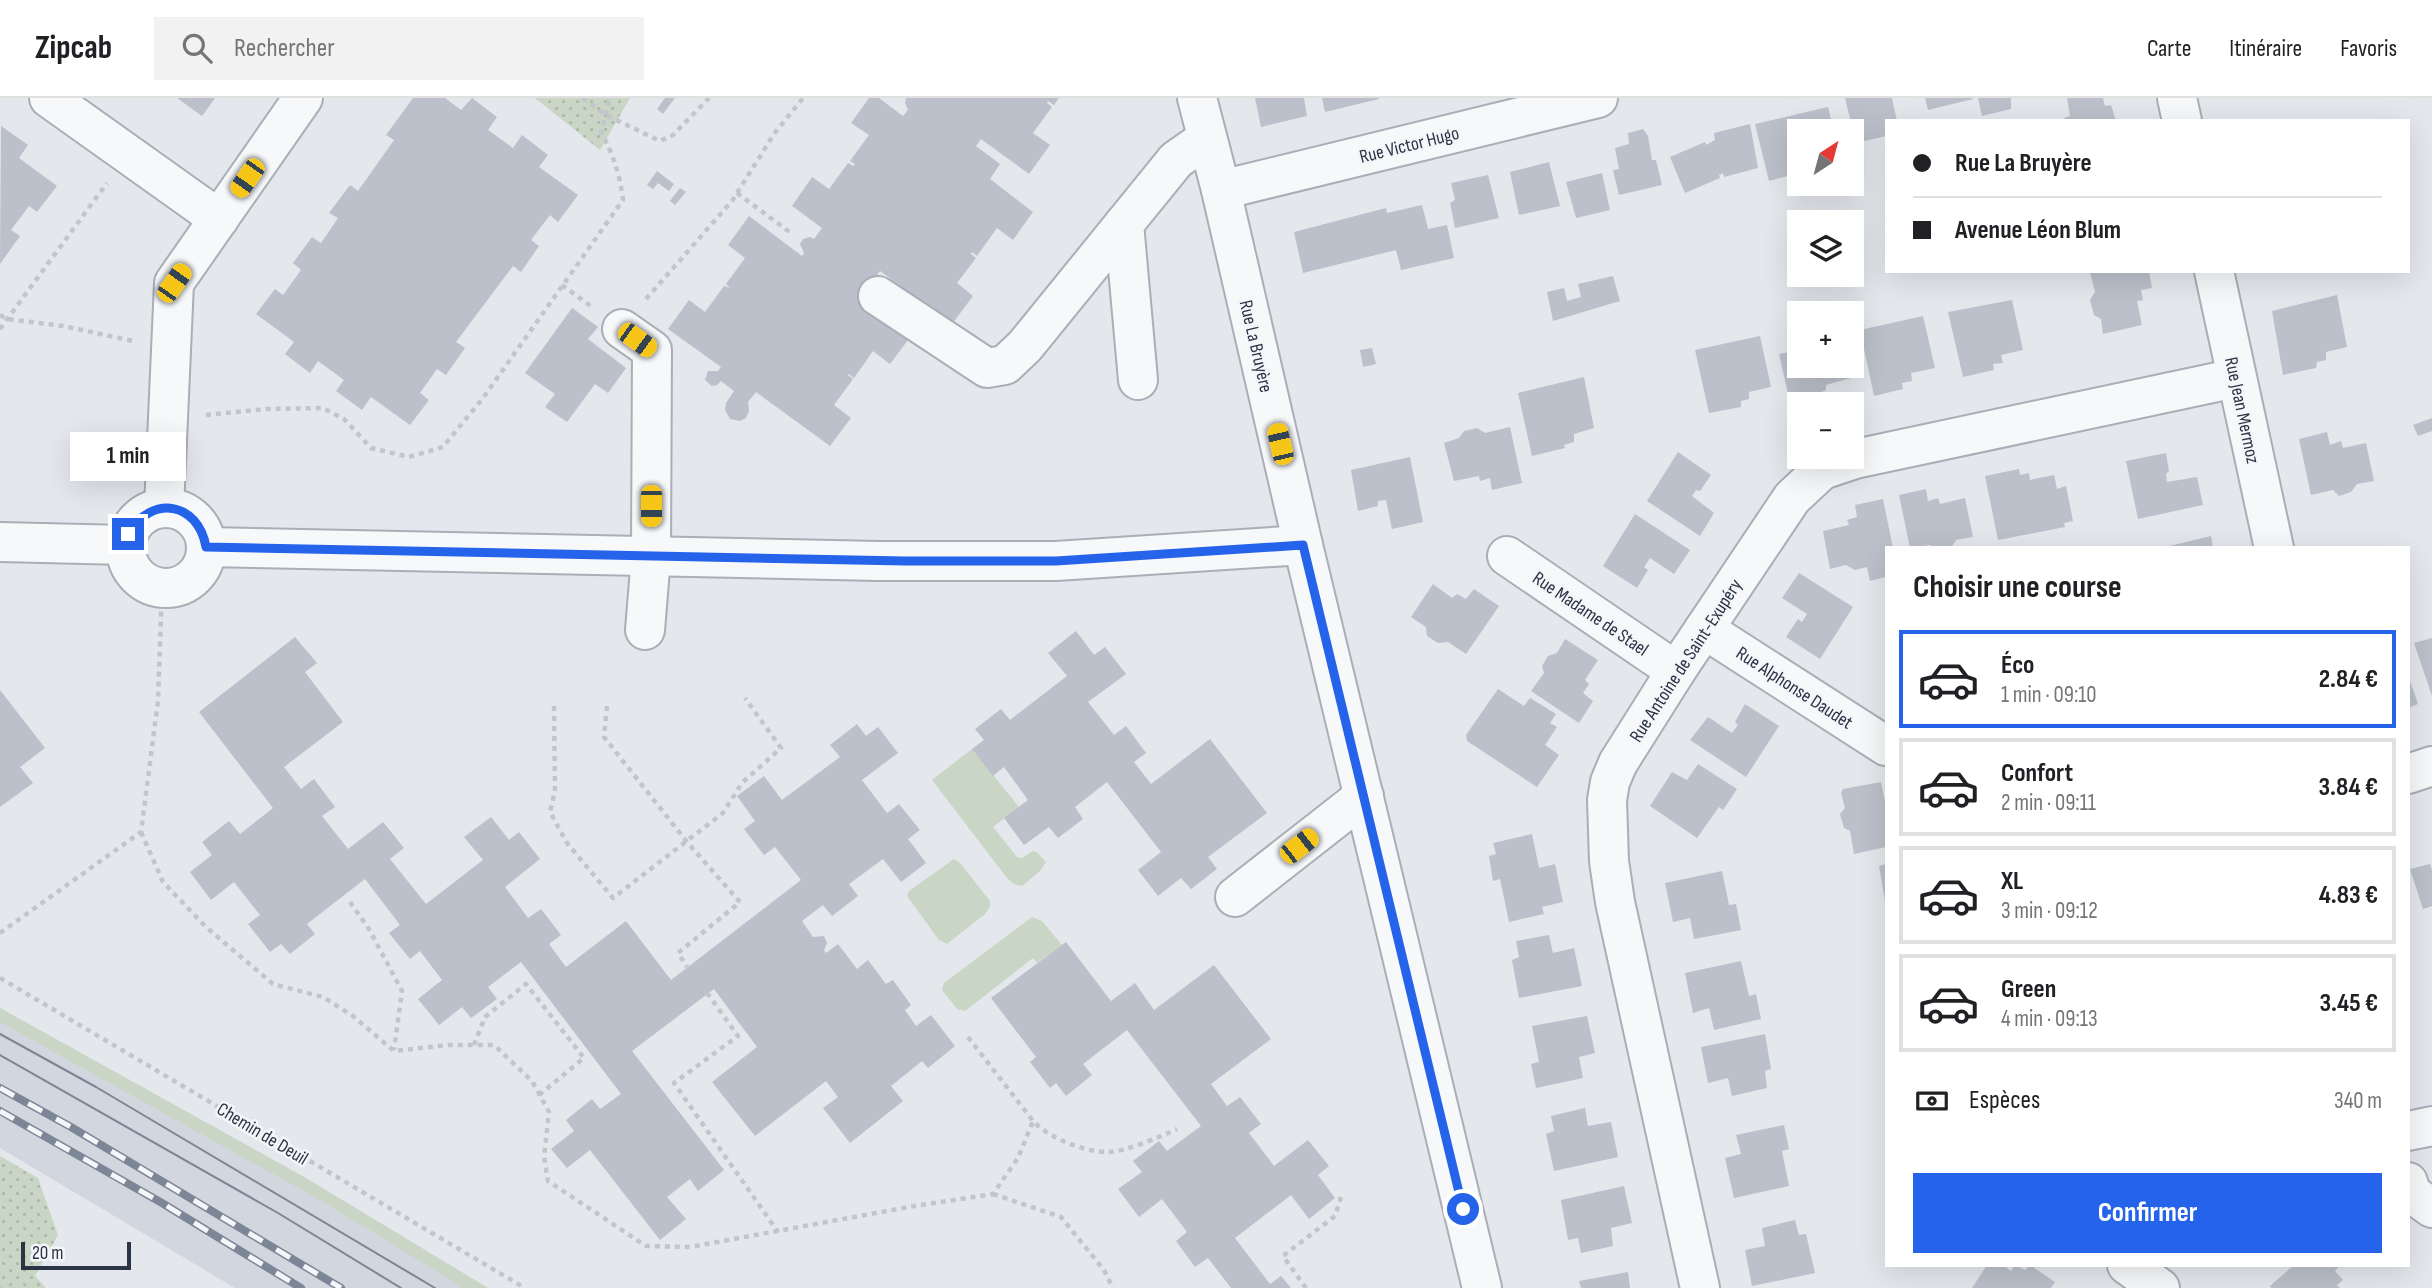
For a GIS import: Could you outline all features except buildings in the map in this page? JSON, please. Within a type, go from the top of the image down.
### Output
[{"type":"street","points":[[49,98],[219,219]]},
{"type":"street","points":[[164,508],[174,283],[303,98]]},
{"type":"street","name":"Rue La Bruyère","points":[[1197,98],[1482,1288]]},
{"type":"street","name":"Rue Victor Hugo","points":[[1221,190],[1598,98]]},
{"type":"street","points":[[2177,98],[2182,119]]},
{"type":"street","points":[[878,296],[987,368],[1005,365],[1025,346],[1176,160],[1206,139]]},
{"type":"street","points":[[1124,224],[1138,380]]},
{"type":"street","name":"Rue Jean Mermoz","points":[[2214,273],[2274,546]]},
{"type":"street","points":[[622,329],[652,350],[651,557],[645,630]]},
{"type":"street","name":"Rue Antoine de Saint-Exupéry","points":[[1700,1288],[1615,902],[1607,820],[1610,782],[1618,763],[1792,498],[1822,470],[1868,456],[2236,378]]},
{"type":"street","points":[[164,508],[177,509],[188,514],[204,534],[206,547],[205,561],[188,582],[176,587],[162,588],[150,585],[132,569],[127,558],[126,545],[128,534],[142,516],[152,510],[164,508]]},
{"type":"street","points":[[0,542],[126,545]]},
{"type":"street","points":[[206,547],[879,561],[1056,561],[1303,545]]},
{"type":"street","name":"Rue Madame de Stael","points":[[1507,555],[1676,671]]},
{"type":"street","name":"Rue Alphonse Daudet","points":[[1704,629],[1885,745]]},
{"type":"street","points":[[2410,773],[2432,766]]},
{"type":"street","points":[[1235,897],[1364,796]]},
{"type":"street","points":[[2410,1131],[2432,1126]]},
{"type":"street","points":[[2410,1189],[2411,1193],[2432,1208]]},
{"type":"street","points":[[2129,1267],[2160,1288]]},
{"type":"path","points":[[583,98],[606,115],[660,141],[673,135],[709,98]]},
{"type":"path","points":[[167,418],[267,409],[323,408],[344,419],[371,448],[409,457],[443,447],[482,398],[623,200],[621,179],[613,154],[601,132],[610,98]]},
{"type":"path","points":[[622,329],[737,193],[775,134],[803,98]]},
{"type":"path","points":[[0,329],[128,154]]},
{"type":"path","points":[[737,193],[791,233]]},
{"type":"path","points":[[0,315],[7,319],[63,326],[171,349]]},
{"type":"path","points":[[162,588],[158,701],[141,832],[163,881],[206,927],[273,984],[323,997],[353,1016],[394,1051],[494,1045],[532,1081],[548,1112],[544,1157],[548,1181],[646,1246],[690,1247],[993,1194],[1060,1217],[1104,1270],[1114,1288]]},
{"type":"path","points":[[554,706],[555,791],[550,812],[567,843],[613,898],[723,813],[742,783],[781,748],[745,698]]},
{"type":"path","points":[[607,706],[604,737],[687,842],[740,902],[678,953],[687,967]]},
{"type":"path","points":[[0,933],[141,832]]},
{"type":"path","points":[[351,902],[369,929],[402,991],[394,1051]]},
{"type":"path","name":"Chemin de Deuil","points":[[0,978],[525,1288]]},
{"type":"path","points":[[474,1045],[485,1017],[526,984],[584,1058],[539,1095]]},
{"type":"path","points":[[707,993],[738,1036],[674,1083],[778,1232]]},
{"type":"path","points":[[968,1037],[1032,1121],[1042,1131],[1070,1144],[1110,1153],[1177,1129]]},
{"type":"path","points":[[993,1194],[1018,1158],[1032,1121]]},
{"type":"path","points":[[1306,1288],[1283,1256],[1335,1216],[1342,1194]]},
{"type":"shaded area","points":[[0,1008],[304,1177],[488,1288],[235,1288],[0,1148]]},
{"type":"green space","points":[[535,98],[630,98],[600,150]]},
{"type":"green space","points":[[972,749],[1019,807],[993,827],[1017,857],[1022,858],[1033,851],[1046,862],[1040,871],[1022,886],[1007,878],[932,780]]},
{"type":"green space","points":[[954,859],[990,901],[990,906],[985,914],[947,944],[939,940],[907,896],[909,891]]},
{"type":"green space","points":[[1032,917],[1042,921],[1062,945],[1037,963],[1033,958],[965,1011],[957,1009],[942,990],[944,983]]},
{"type":"green space","points":[[0,1008],[304,1177],[488,1288],[464,1288],[320,1200],[0,1022]]},
{"type":"green space","points":[[0,1156],[38,1178],[58,1235],[35,1276],[46,1288],[0,1288]]},
{"type":"tram line","points":[[0,1034],[96,1087],[435,1288]]},
{"type":"tram line","points":[[0,1055],[278,1213],[401,1288]]},
{"type":"railway","points":[[0,1088],[71,1127],[341,1288]]},
{"type":"railway","points":[[0,1111],[162,1203],[301,1288]]},
{"type":"route","points":[[128,534],[142,516],[152,510],[164,508],[177,509],[198,523],[204,534],[206,547],[623,557],[1056,561],[1303,545],[1463,1209]]}]
